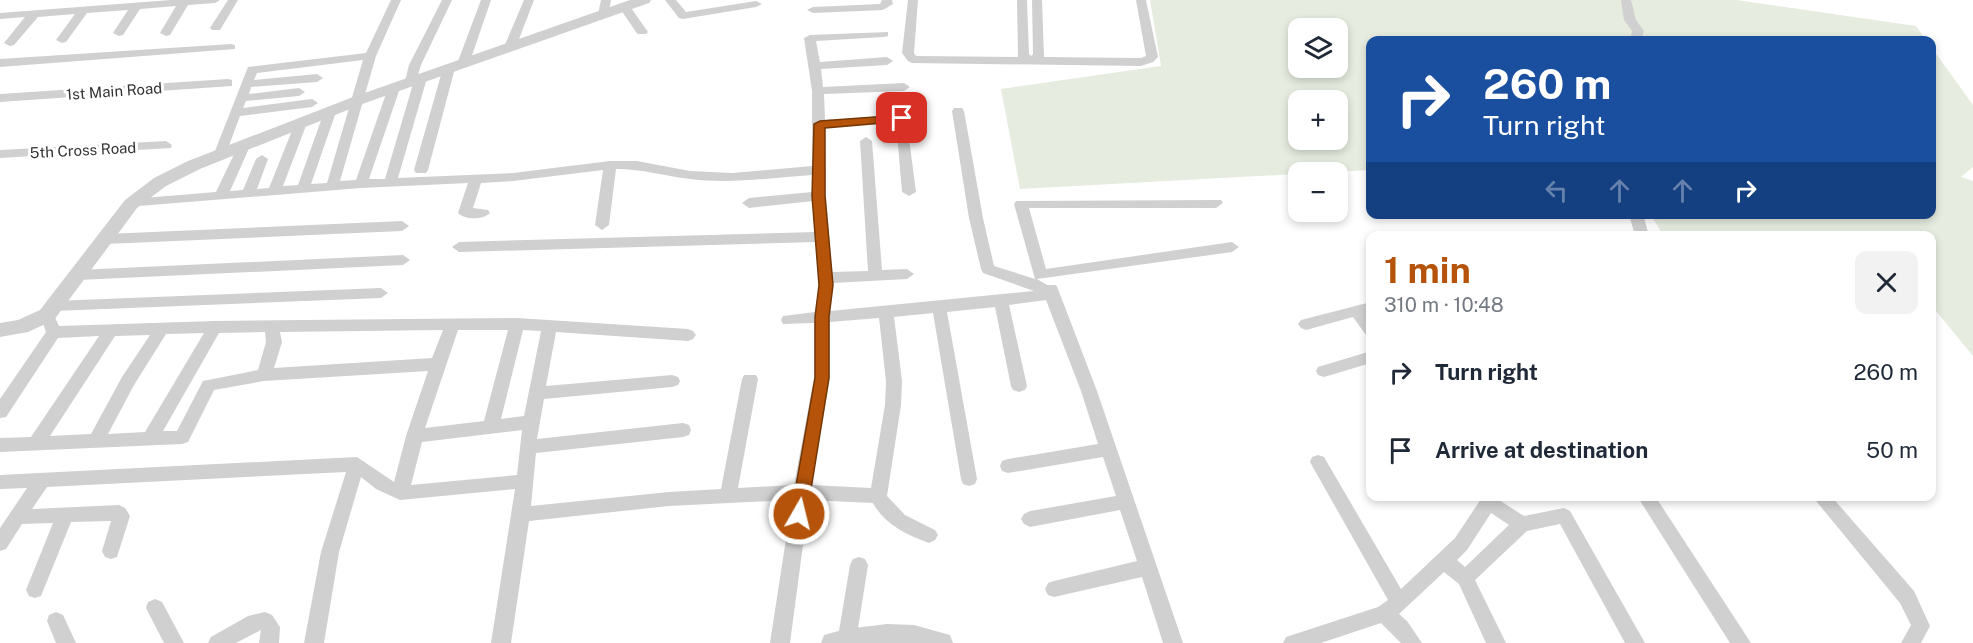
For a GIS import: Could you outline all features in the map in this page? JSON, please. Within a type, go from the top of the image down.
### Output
[{"type":"street","points":[[0,16],[215,0]]},
{"type":"street","points":[[216,28],[233,0]]},
{"type":"street","points":[[332,187],[370,56],[396,0]]},
{"type":"street","points":[[390,183],[416,80],[415,65],[447,0]]},
{"type":"street","points":[[421,170],[456,66],[471,46],[486,0]]},
{"type":"street","points":[[510,47],[529,0]]},
{"type":"street","points":[[670,0],[683,16],[756,4]]},
{"type":"street","points":[[813,10],[883,7],[888,4],[887,0]]},
{"type":"street","points":[[913,0],[908,53],[912,59],[1030,61],[1149,60],[1152,57],[1141,0]]},
{"type":"street","points":[[1022,0],[1023,55],[1030,61]]},
{"type":"street","points":[[1030,61],[1040,56],[1037,0]]},
{"type":"street","points":[[1626,0],[1630,20],[1638,31],[1637,36]]},
{"type":"street","points":[[166,33],[184,2]]},
{"type":"street","points":[[0,330],[21,327],[50,311],[131,204],[160,182],[359,100],[510,47],[605,7],[638,2],[642,32]]},
{"type":"street","points":[[119,33],[136,6]]},
{"type":"street","points":[[62,40],[83,10]]},
{"type":"street","points":[[10,43],[35,13]]},
{"type":"street","points":[[780,643],[802,492],[822,378],[822,317],[825,278],[818,170],[820,124],[818,91],[810,38],[884,34]]},
{"type":"street","points":[[0,63],[231,47]]},
{"type":"street","points":[[219,156],[252,70],[370,56]]},
{"type":"street","points":[[814,66],[887,61]]},
{"type":"street","points":[[247,84],[317,78]]},
{"type":"street","name":"1st Main Road","points":[[0,98],[228,83]]},
{"type":"street","points":[[818,91],[903,87]]},
{"type":"street","points":[[361,184],[394,88]]},
{"type":"street","points":[[242,98],[300,92]]},
{"type":"street","points":[[236,113],[312,104]]},
{"type":"street","points":[[958,111],[976,218],[988,268],[1032,283],[1051,294]]},
{"type":"street","points":[[303,189],[330,112]]},
{"type":"street","points":[[820,124],[902,118],[909,192]]},
{"type":"street","points":[[273,192],[301,123]]},
{"type":"street","points":[[866,141],[875,275]]},
{"type":"street","name":"5th Cross Road","points":[[0,154],[166,145]]},
{"type":"street","points":[[220,197],[244,146]]},
{"type":"street","points":[[316,153],[334,151]]},
{"type":"street","points":[[248,194],[262,159]]},
{"type":"street","points":[[131,204],[361,184],[476,179],[610,165],[637,165],[690,175],[732,177],[818,170]]},
{"type":"street","points":[[602,225],[610,165]]},
{"type":"street","points":[[476,179],[465,213],[483,213]]},
{"type":"street","points":[[749,203],[819,196]]},
{"type":"street","points":[[1216,203],[1021,204],[1040,275],[1232,247]]},
{"type":"street","points":[[106,238],[402,226]]},
{"type":"street","points":[[459,247],[822,237]]},
{"type":"street","points":[[78,275],[403,260]]},
{"type":"street","points":[[825,278],[907,274]]},
{"type":"street","points":[[1049,274],[1051,294],[1089,391],[1173,643]]},
{"type":"street","points":[[50,311],[381,293]]},
{"type":"street","points":[[788,320],[939,308],[1051,294]]},
{"type":"street","points":[[1001,301],[1019,386]]},
{"type":"street","points":[[939,308],[969,479]]},
{"type":"street","points":[[1306,324],[1363,309]]},
{"type":"street","points":[[0,412],[54,332],[50,311]]},
{"type":"street","points":[[886,312],[894,381],[893,405],[878,496],[882,506],[892,517],[929,535]]},
{"type":"street","points":[[54,332],[215,327],[517,324],[688,335]]},
{"type":"street","points":[[491,427],[517,324]]},
{"type":"street","points":[[400,493],[414,436],[437,364],[453,325]]},
{"type":"street","points":[[501,643],[521,514],[531,422],[550,326]]},
{"type":"street","points":[[150,438],[215,327]]},
{"type":"street","points":[[264,375],[274,342],[272,327]]},
{"type":"street","points":[[96,441],[128,381],[161,330]]},
{"type":"street","points":[[36,443],[110,332]]},
{"type":"street","points":[[1324,371],[1366,358]]},
{"type":"street","points":[[0,445],[182,436],[209,385],[264,375],[437,364]]},
{"type":"street","points":[[728,496],[750,379]]},
{"type":"street","points":[[537,393],[672,381]]},
{"type":"street","points":[[414,436],[531,422]]},
{"type":"street","points":[[528,447],[683,430]]},
{"type":"street","points":[[1008,466],[1108,448]]},
{"type":"street","points":[[1318,462],[1400,603]]},
{"type":"street","points":[[0,482],[357,464],[382,484],[400,493],[525,481]]},
{"type":"street","points":[[314,643],[318,610],[342,503],[357,464]]},
{"type":"street","points":[[0,543],[42,480]]},
{"type":"street","points":[[521,514],[669,499],[802,492],[878,496]]},
{"type":"street","points":[[1293,643],[1383,614],[1400,603],[1446,562],[1490,501]]},
{"type":"street","points":[[1492,501],[1522,524]]},
{"type":"street","points":[[1648,501],[1741,643]]},
{"type":"street","points":[[1824,501],[1907,597],[1921,626],[1911,643]]},
{"type":"street","points":[[1030,519],[1126,502]]},
{"type":"street","points":[[19,517],[119,513],[121,516],[111,551]]},
{"type":"street","points":[[1465,578],[1522,524],[1564,516],[1635,643]]},
{"type":"street","points":[[34,590],[64,517]]},
{"type":"street","points":[[1446,562],[1465,578],[1496,643]]},
{"type":"street","points":[[859,565],[839,642],[871,636],[896,639],[929,638],[941,643]]},
{"type":"street","points":[[1054,589],[1148,567]]},
{"type":"street","points":[[155,608],[174,643]]},
{"type":"street","points":[[1383,614],[1400,627],[1412,643]]},
{"type":"street","points":[[56,621],[66,643]]},
{"type":"street","points":[[218,643],[255,622],[266,621],[271,627],[269,643]]},
{"type":"shaded area","points":[[1150,0],[1736,0],[1916,26],[1923,36],[1366,36],[1366,170],[1348,171],[1348,162],[1288,162],[1288,174],[1020,189],[1001,89],[1161,66]]},
{"type":"shaded area","points":[[1936,54],[1973,105],[1973,167],[1961,177],[1973,181],[1973,356],[1936,311],[1936,231],[1661,231],[1653,219],[1936,219]]},
{"type":"route","points":[[799,514],[808,449],[822,378],[822,317],[826,285],[818,170],[820,124],[902,118]]}]
